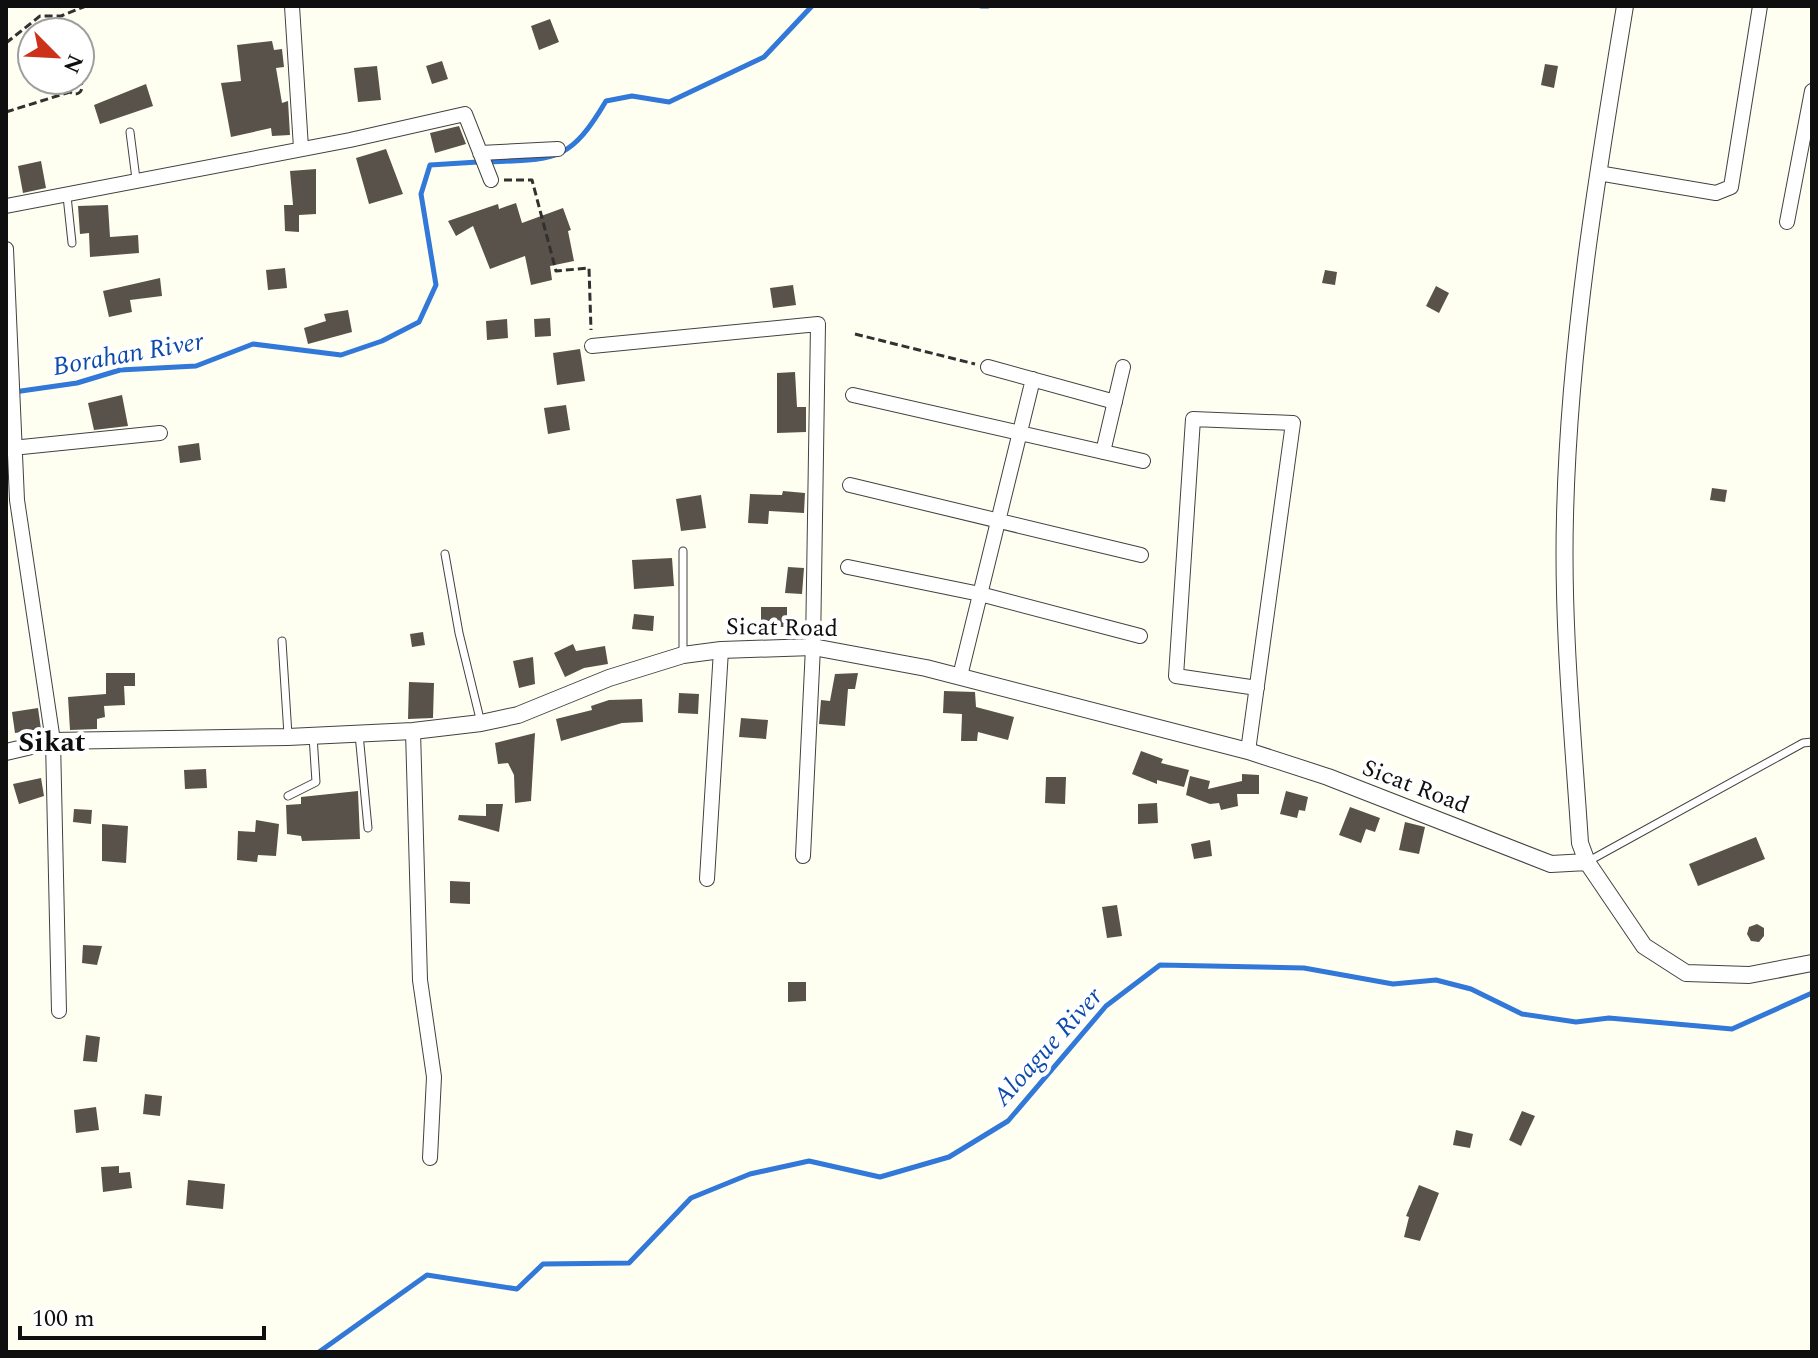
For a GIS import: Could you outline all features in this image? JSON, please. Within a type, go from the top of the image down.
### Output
[{"type":"street","points":[[292,6],[301,148]]},
{"type":"street","points":[[1625,6],[1582,288],[1565,521],[1580,843],[1587,862],[1644,946],[1686,973],[1749,975],[1812,963]]},
{"type":"street","points":[[1598,173],[1716,193],[1731,187],[1760,6]]},
{"type":"street","points":[[1787,222],[1812,91]]},
{"type":"street","points":[[6,206],[465,114],[491,180]]},
{"type":"street","points":[[480,153],[558,149]]},
{"type":"street","points":[[6,249],[12,448],[23,545],[53,741],[59,1011]]},
{"type":"street","points":[[592,346],[818,324],[813,647],[803,856]]},
{"type":"street","points":[[988,367],[1115,402]]},
{"type":"street","points":[[1103,452],[1123,367]]},
{"type":"street","points":[[960,676],[1033,379]]},
{"type":"street","points":[[853,395],[1143,461]]},
{"type":"street","points":[[1248,751],[1257,688],[1293,423],[1193,419],[1176,676],[1257,688]]},
{"type":"street","points":[[12,448],[160,433]]},
{"type":"street","points":[[850,485],[1141,555]]},
{"type":"street","points":[[848,567],[980,594],[1140,636]]},
{"type":"street","name":"Sicat Road","points":[[6,752],[53,741],[313,736],[413,731],[481,723],[518,715],[609,678],[683,655],[721,650],[813,647],[887,658],[1248,751],[1328,777],[1551,864],[1587,862]]},
{"type":"street","points":[[707,879],[721,650]]},
{"type":"street","points":[[413,731],[420,980],[434,1077],[430,1158]]},
{"type":"lane","points":[[130,132],[136,179]]},
{"type":"lane","points":[[66,193],[72,243]]},
{"type":"lane","points":[[683,551],[683,655]]},
{"type":"lane","points":[[445,554],[459,633],[481,723]]},
{"type":"lane","points":[[282,641],[288,737]]},
{"type":"lane","points":[[359,734],[368,828]]},
{"type":"lane","points":[[288,796],[316,782],[313,736]]},
{"type":"lane","points":[[1587,862],[1803,743],[1812,742]]},
{"type":"path","points":[[6,43],[40,16],[61,16],[86,6]]},
{"type":"path","points":[[6,112],[57,96]]},
{"type":"path","points":[[491,180],[532,180],[556,271],[589,268],[592,346]]},
{"type":"path","points":[[855,334],[988,367]]},
{"type":"building","points":[[550,19],[559,42],[539,50],[531,26]]},
{"type":"building","points":[[272,41],[274,50],[282,49],[284,67],[276,68],[282,103],[288,101],[290,135],[272,136],[271,128],[231,137],[221,83],[241,81],[237,45]]},
{"type":"building","points":[[442,61],[448,79],[432,84],[426,66]]},
{"type":"building","points":[[1545,64],[1558,66],[1554,88],[1541,85]]},
{"type":"building","points":[[377,66],[381,100],[358,102],[354,68]]},
{"type":"building","points":[[146,84],[153,106],[100,124],[94,105]]},
{"type":"building","points":[[459,126],[466,144],[435,153],[430,133]]},
{"type":"building","points":[[386,149],[403,194],[369,204],[356,158]]},
{"type":"building","points":[[41,161],[46,188],[23,193],[18,166]]},
{"type":"building","points":[[316,169],[316,214],[299,215],[299,232],[285,231],[284,205],[293,205],[290,171]]},
{"type":"building","points":[[516,203],[522,223],[563,208],[571,230],[568,231],[574,261],[550,266],[552,280],[531,285],[525,256],[490,269],[473,226],[456,236],[448,221],[498,204],[499,209]]},
{"type":"building","points":[[108,205],[110,237],[138,235],[139,253],[90,257],[89,233],[80,234],[78,206]]},
{"type":"building","points":[[285,268],[287,288],[268,290],[266,270]]},
{"type":"building","points":[[1325,270],[1337,272],[1335,285],[1322,283]]},
{"type":"building","points":[[160,278],[162,296],[130,300],[132,312],[109,317],[103,291]]},
{"type":"building","points":[[793,285],[796,305],[773,308],[770,288]]},
{"type":"building","points":[[1436,286],[1449,293],[1439,313],[1426,306]]},
{"type":"building","points":[[348,310],[352,332],[308,344],[304,328],[326,321],[324,314]]},
{"type":"building","points":[[550,318],[551,336],[535,337],[534,319]]},
{"type":"building","points":[[507,319],[508,338],[487,340],[486,321]]},
{"type":"building","points":[[580,349],[585,381],[557,385],[553,353]]},
{"type":"building","points":[[795,372],[797,407],[806,407],[806,432],[777,433],[777,373]]},
{"type":"building","points":[[122,395],[128,426],[94,430],[88,403]]},
{"type":"building","points":[[566,405],[570,430],[548,434],[544,408]]},
{"type":"building","points":[[199,443],[201,460],[180,463],[178,446]]},
{"type":"building","points":[[1712,488],[1727,490],[1725,502],[1710,500]]},
{"type":"building","points":[[783,491],[805,493],[804,513],[769,511],[768,524],[748,523],[750,494],[782,495]]},
{"type":"building","points":[[701,495],[706,528],[681,531],[676,499]]},
{"type":"building","points":[[672,558],[674,586],[634,589],[632,560]]},
{"type":"building","points":[[788,567],[804,568],[802,594],[785,593]]},
{"type":"building","points":[[761,607],[787,607],[787,627],[761,627]]},
{"type":"building","points":[[634,614],[654,616],[653,631],[632,629]]},
{"type":"building","points":[[423,632],[425,645],[412,647],[410,634]]},
{"type":"building","points":[[573,644],[576,651],[605,646],[608,664],[584,668],[565,677],[554,653]]},
{"type":"building","points":[[533,657],[535,684],[519,688],[513,661]]},
{"type":"building","points":[[106,673],[135,673],[135,686],[124,686],[125,705],[104,706],[105,717],[97,719],[97,729],[70,730],[68,697],[106,694]]},
{"type":"building","points":[[858,673],[855,689],[848,689],[845,726],[819,724],[821,700],[830,701],[835,674]]},
{"type":"building","points":[[409,682],[434,683],[433,718],[408,719]]},
{"type":"building","points":[[944,691],[975,692],[976,707],[1014,717],[1008,740],[978,732],[977,741],[961,741],[962,714],[943,713]]},
{"type":"building","points":[[679,693],[699,694],[698,714],[678,713]]},
{"type":"building","points":[[642,699],[643,722],[622,723],[561,741],[556,719],[592,710],[591,706],[609,700]]},
{"type":"building","points":[[38,708],[41,729],[15,733],[12,712]]},
{"type":"building","points":[[741,718],[768,720],[766,739],[739,737]]},
{"type":"building","points":[[535,733],[531,801],[515,803],[514,775],[508,763],[498,764],[495,743]]},
{"type":"building","points":[[1141,751],[1163,759],[1161,763],[1189,770],[1184,787],[1157,780],[1157,784],[1132,774]]},
{"type":"building","points":[[206,769],[207,788],[185,789],[184,770]]},
{"type":"building","points":[[1242,774],[1259,775],[1259,794],[1237,794],[1238,806],[1221,810],[1219,803],[1210,804],[1186,795],[1190,776],[1210,781],[1208,789],[1242,781]]},
{"type":"building","points":[[1046,777],[1066,777],[1065,804],[1045,803]]},
{"type":"building","points":[[41,778],[44,796],[19,804],[13,784]]},
{"type":"building","points":[[358,791],[360,839],[302,841],[301,836],[287,834],[286,805],[301,804],[301,797]]},
{"type":"building","points":[[1286,791],[1308,797],[1305,811],[1299,810],[1297,818],[1280,814]]},
{"type":"building","points":[[1157,803],[1158,823],[1138,824],[1138,804]]},
{"type":"building","points":[[486,804],[503,804],[499,832],[458,820],[459,815],[486,816]]},
{"type":"building","points":[[1350,807],[1380,818],[1375,832],[1366,829],[1361,843],[1339,835]]},
{"type":"building","points":[[74,809],[92,810],[91,824],[73,822]]},
{"type":"building","points":[[256,820],[279,824],[276,856],[258,855],[257,862],[237,860],[238,831],[255,832]]},
{"type":"building","points":[[1405,822],[1425,827],[1419,854],[1399,850]]},
{"type":"building","points":[[102,824],[128,826],[126,863],[102,861]]},
{"type":"building","points":[[1756,837],[1765,859],[1698,886],[1689,864]]},
{"type":"building","points":[[1210,840],[1212,856],[1194,859],[1191,844]]},
{"type":"building","points":[[450,881],[470,882],[470,904],[450,903]]},
{"type":"building","points":[[1117,905],[1122,936],[1107,938],[1102,907]]},
{"type":"building","points":[[1757,924],[1764,928],[1764,936],[1759,942],[1751,941],[1747,934],[1749,927]]},
{"type":"building","points":[[83,945],[102,946],[97,965],[82,963]]},
{"type":"building","points":[[788,982],[806,982],[806,1001],[788,1002]]},
{"type":"building","points":[[86,1035],[100,1037],[97,1062],[83,1061]]},
{"type":"building","points":[[145,1094],[162,1096],[160,1116],[143,1114]]},
{"type":"building","points":[[96,1107],[99,1130],[76,1133],[74,1110]]},
{"type":"building","points":[[1522,1111],[1535,1116],[1521,1146],[1509,1140]]},
{"type":"building","points":[[1456,1130],[1473,1134],[1470,1148],[1453,1145]]},
{"type":"building","points":[[119,1166],[119,1173],[130,1172],[132,1188],[103,1192],[101,1167]]},
{"type":"building","points":[[188,1180],[225,1184],[223,1209],[186,1205]]},
{"type":"building","points":[[1419,1185],[1439,1193],[1420,1241],[1404,1237],[1409,1217],[1406,1216]]},
{"type":"waterway","name":"Borahan River","points":[[489,162],[530,160],[559,153],[582,136],[606,101],[632,96],[669,102],[764,57],[812,6]]},
{"type":"waterway","name":"Borahan River","points":[[981,6],[988,6]]},
{"type":"waterway","name":"Borahan River","points":[[14,392],[77,383],[120,370],[196,366],[253,344],[341,355],[382,341],[419,322],[436,285],[421,194],[430,165],[478,162]]},
{"type":"waterway","name":"Aloague River","points":[[319,1352],[427,1275],[517,1289],[543,1264],[629,1263],[691,1198],[750,1174],[809,1161],[880,1177],[949,1157],[1008,1121],[1106,1006],[1160,965],[1304,968],[1393,984],[1436,980],[1471,989],[1522,1014],[1576,1022],[1609,1018],[1732,1029],[1812,993]]},
{"type":"district","name":"Sikat","points":[[52,741]]}]
